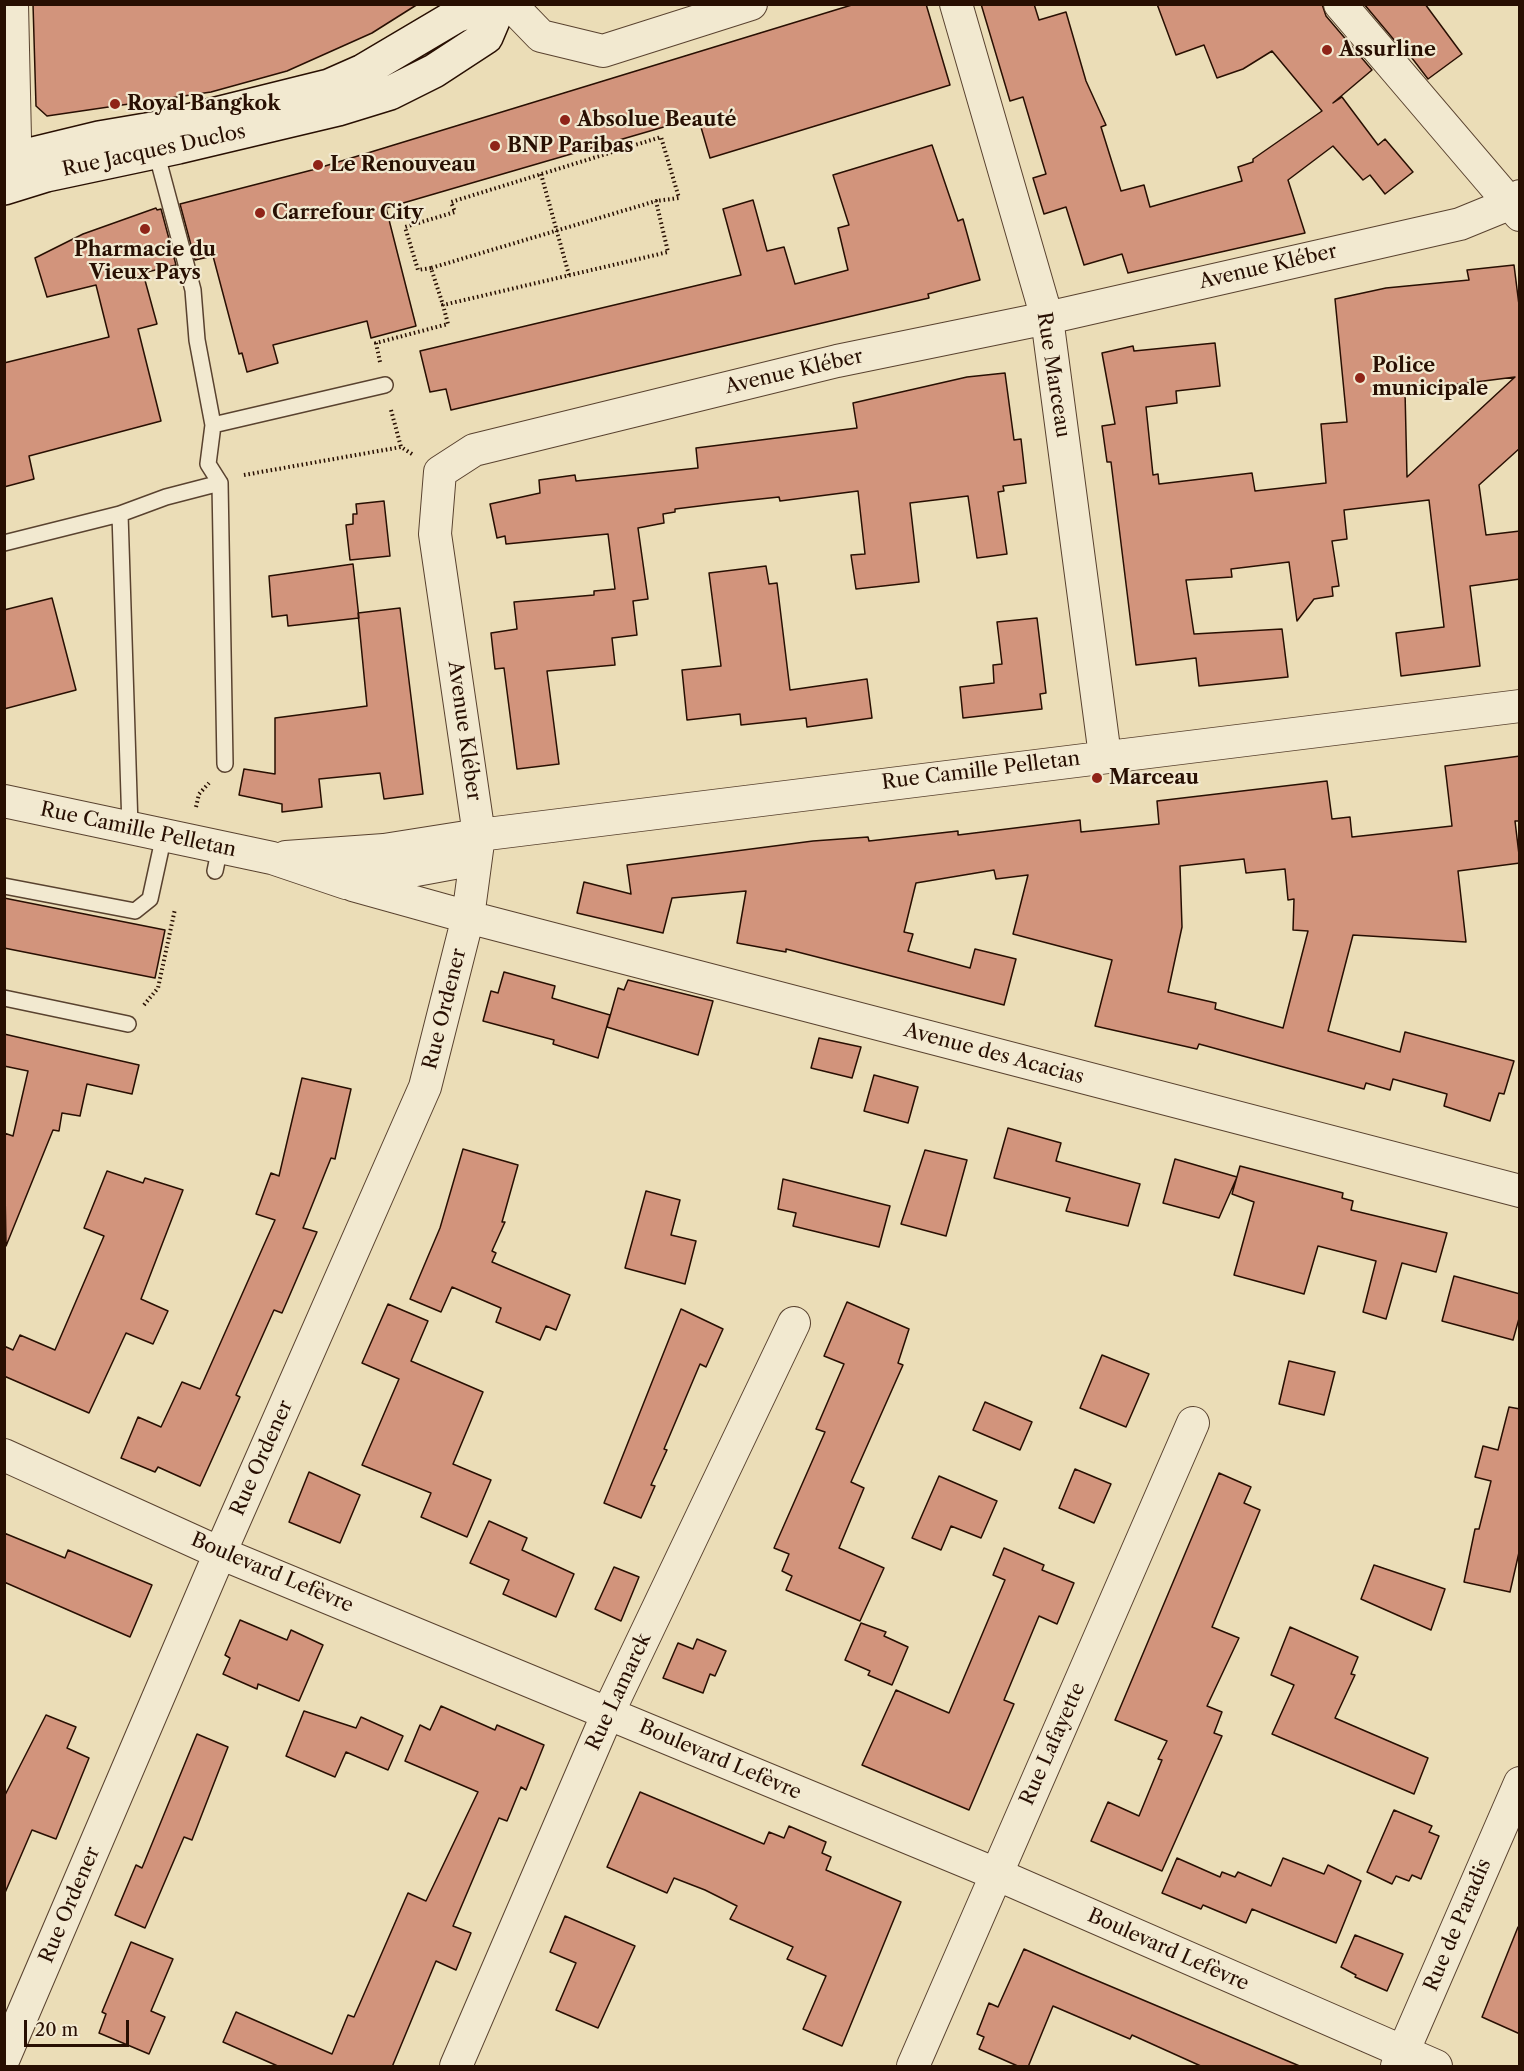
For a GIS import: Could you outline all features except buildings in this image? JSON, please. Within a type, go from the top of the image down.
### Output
[{"type":"main road","name":"Rue Jacques Duclos","points":[[10,172],[153,141],[329,86],[363,71],[456,16],[473,10],[502,5]]},
{"type":"street","points":[[10,172],[12,4]]},
{"type":"street","name":"Rue Jacques Duclos","points":[[502,5],[541,36],[603,51],[751,4]]},
{"type":"street","name":"Rue Marceau","points":[[956,4],[1047,318],[1105,756]]},
{"type":"street","points":[[1340,4],[1516,205]]},
{"type":"street","name":"Avenue Kléber","points":[[468,917],[479,835],[435,534],[440,472],[474,450],[837,361],[1047,318],[1460,224],[1516,205]]},
{"type":"street","name":"Rue Camille Pelletan","points":[[4,801],[177,838],[218,859],[273,858],[384,850],[479,835],[1520,706]]},
{"type":"street","name":"Rue Camille Pelletan","points":[[346,883],[454,863],[479,835]]},
{"type":"street","name":"Rue Camille Pelletan","points":[[273,858],[346,883],[468,917]]},
{"type":"street","name":"Avenue des Acacias","points":[[468,917],[1520,1191]]},
{"type":"street","name":"Rue Ordener","points":[[4,2058],[220,1553],[425,1087],[468,917]]},
{"type":"street","name":"Rue Lamarck","points":[[456,2067],[608,1713],[794,1323]]},
{"type":"street","name":"Rue Lafayette","points":[[913,2067],[1193,1423]]},
{"type":"street","name":"Boulevard Lefèvre","points":[[4,1455],[220,1553],[996,1874],[1400,2060],[1436,2067]]},
{"type":"street","name":"Rue de Paradis","points":[[1400,2060],[1520,1783]]},
{"type":"lane","points":[[153,141],[193,290],[197,340],[213,424],[208,464],[220,483],[225,764]]},
{"type":"lane","points":[[213,424],[384,385]]},
{"type":"lane","points":[[4,543],[120,514],[166,497],[220,483]]},
{"type":"lane","points":[[120,514],[130,827]]},
{"type":"lane","points":[[4,886],[135,910],[150,899],[177,838]]},
{"type":"lane","points":[[4,998],[128,1024]]},
{"type":"path","points":[[661,137],[679,198],[656,201],[418,270],[405,227],[454,212],[451,202],[541,174],[661,137]]},
{"type":"path","points":[[541,174],[569,275]]},
{"type":"path","points":[[443,305],[668,252],[656,201]]},
{"type":"path","points":[[431,268],[448,324],[376,343],[384,385],[401,447],[440,472]]},
{"type":"path","points":[[208,464],[248,476],[401,447]]},
{"type":"path","points":[[177,838],[199,794],[225,764]]},
{"type":"path","points":[[128,1024],[158,988],[176,906]]},
{"type":"place","name":"Assurline","points":[[1327,50]]},
{"type":"place","name":"Royal Bangkok","points":[[115,104]]},
{"type":"place","name":"Absolue Beauté","points":[[565,120]]},
{"type":"place","name":"BNP Paribas","points":[[495,146]]},
{"type":"place","name":"Le Renouveau","points":[[318,165]]},
{"type":"place","name":"Carrefour City","points":[[260,213]]},
{"type":"place","name":"Pharmacie du Vieux Pays","points":[[145,229]]},
{"type":"place","name":"Police municipale","points":[[1360,378]]},
{"type":"place","name":"Marceau","points":[[1097,778]]}]
